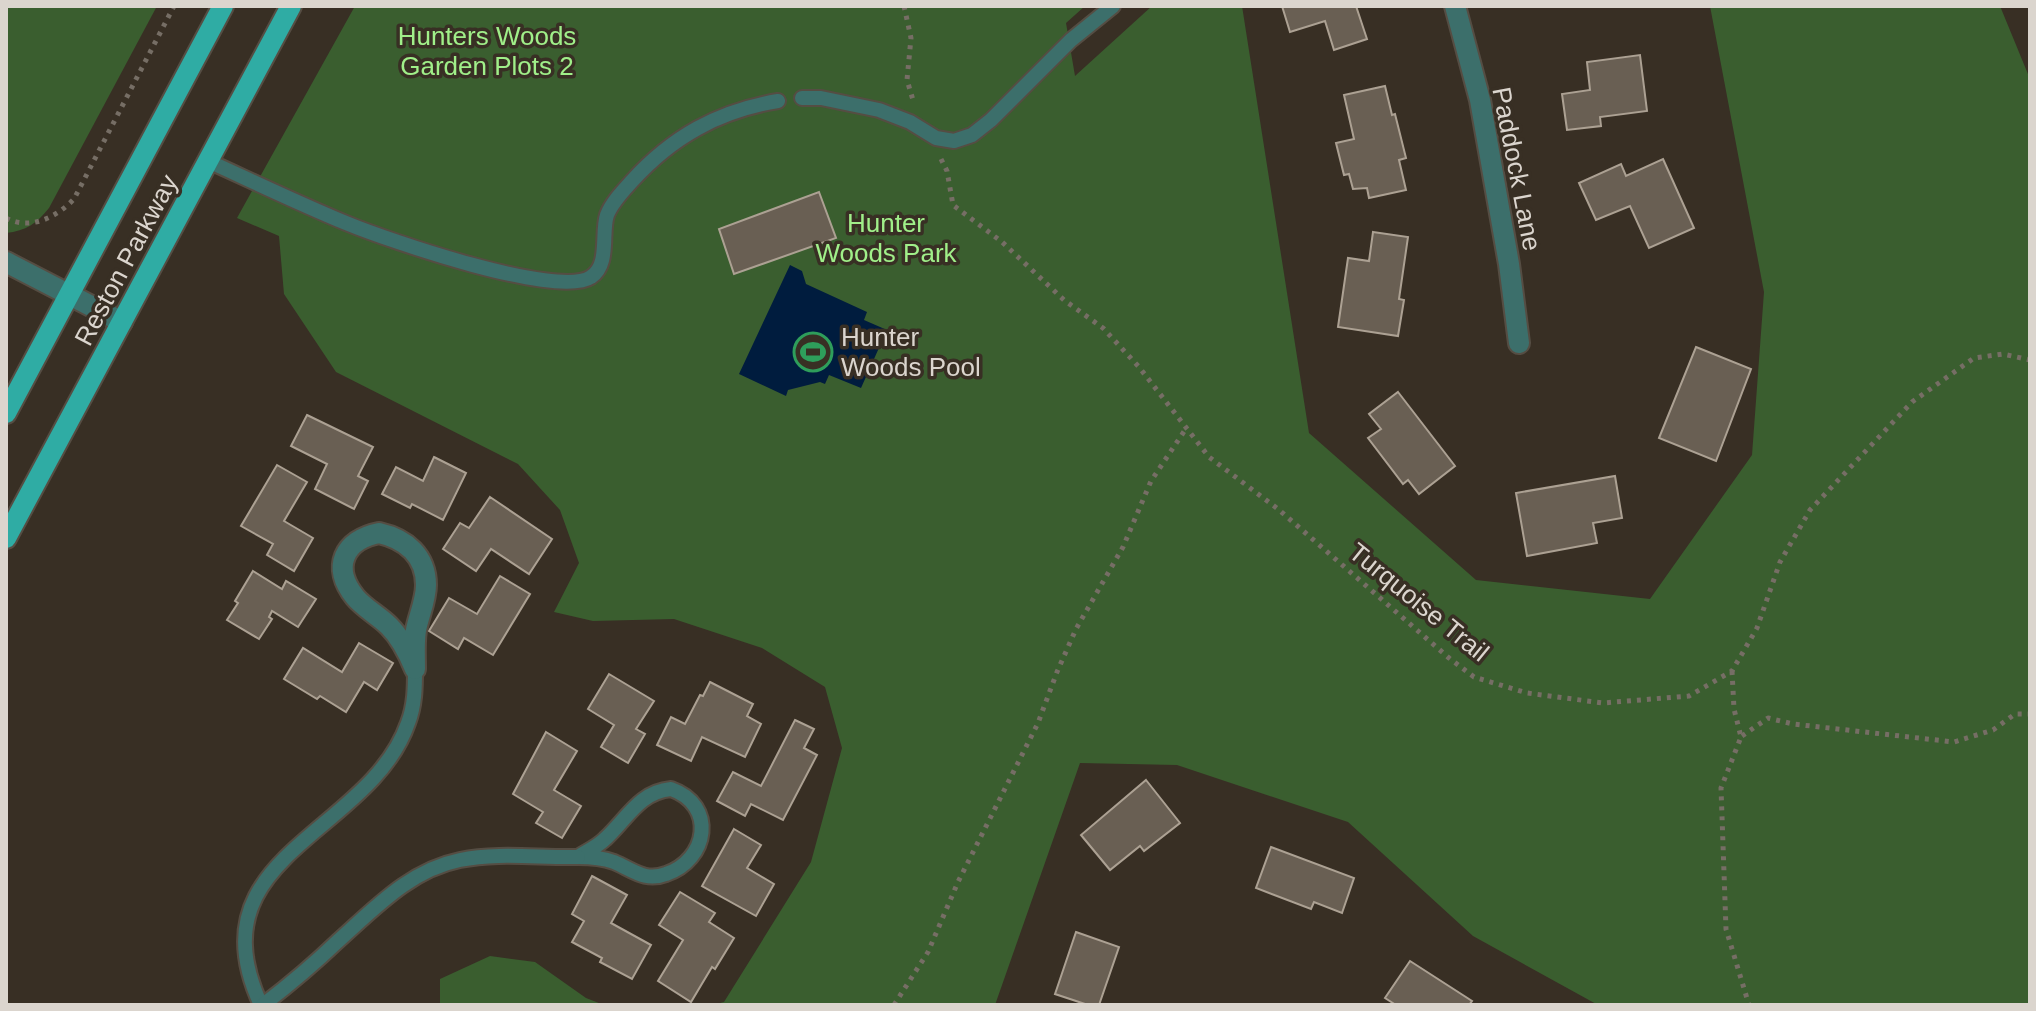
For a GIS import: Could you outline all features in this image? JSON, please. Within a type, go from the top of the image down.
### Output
[{"type":"main road","name":"Reston Parkway","points":[[6,413],[223,6]]},
{"type":"main road","name":"Reston Parkway","points":[[6,538],[291,6]]},
{"type":"street","name":"Paddock Lane","points":[[1455,6],[1480,100],[1509,264],[1519,343]]},
{"type":"street","points":[[6,262],[122,322]]},
{"type":"street","points":[[379,533],[397,537],[413,549],[424,568],[426,587],[416,631],[415,669],[406,647],[389,626],[355,597],[345,579],[343,562],[350,545],[363,536],[379,533]]},
{"type":"lane","points":[[802,98],[821,98],[879,110],[910,122],[936,138],[954,141],[972,135],[991,120],[1071,40],[1113,6]]},
{"type":"lane","points":[[208,161],[349,225],[492,270],[539,281],[579,283],[594,276],[602,264],[605,221],[609,210],[649,162],[675,141],[712,119],[778,101]]},
{"type":"lane","points":[[415,669],[415,692],[409,722],[397,747],[373,779],[274,868],[256,894],[246,921],[244,949],[249,979],[262,1005],[298,978],[399,887],[428,870],[458,860],[492,856],[578,857],[612,861],[641,876],[656,878],[683,866],[698,846],[702,817],[695,803],[684,794],[671,789],[655,791],[636,804],[602,843],[578,857]]},
{"type":"path","points":[[6,218],[15,223],[38,222],[55,215],[74,199],[174,6]]},
{"type":"path","name":"Turquoise Trail","points":[[904,6],[911,38],[907,80],[915,106],[947,171],[953,205],[1002,242],[1064,300],[1103,328],[1139,367],[1209,457],[1278,509],[1474,677],[1527,693],[1603,703],[1689,696],[1732,671],[1757,628],[1780,562],[1810,510],[1912,402],[1974,358],[2003,354],[2030,360]]},
{"type":"path","points":[[894,1005],[928,952],[958,882],[1038,723],[1076,629],[1123,547],[1151,481],[1187,427]]},
{"type":"path","points":[[1732,671],[1734,709],[1741,737]]},
{"type":"path","points":[[1749,1005],[1726,929],[1721,788],[1741,737],[1768,718],[1793,724],[1954,742],[1993,730],[2015,714],[2030,714]]},
{"type":"green space","points":[[8,6],[157,6],[49,208],[30,225],[6,233],[6,29]]},
{"type":"green space","points":[[355,6],[1085,6],[1066,23],[1075,76],[1152,6],[1242,6],[1309,433],[1476,580],[1650,599],[1752,455],[1764,292],[1710,6],[2000,6],[2030,79],[2030,1005],[1598,1005],[1473,936],[1348,822],[1177,765],[1080,763],[995,1005],[712,1005],[724,1002],[811,862],[842,748],[825,687],[762,648],[674,619],[593,621],[554,612],[579,563],[560,510],[518,464],[336,372],[284,294],[279,236],[237,218]]},
{"type":"green space","points":[[490,956],[535,962],[586,998],[604,1005],[440,1005],[440,979]]},
{"type":"water","name":"Hunter Woods Pool","points":[[790,265],[802,271],[806,284],[867,312],[864,320],[887,330],[861,388],[829,375],[825,384],[820,382],[788,390],[786,396],[739,374]]},
{"type":"building","points":[[1282,6],[1356,6],[1367,39],[1334,50],[1325,21],[1290,32]]},
{"type":"building","points":[[1640,55],[1647,111],[1600,117],[1601,126],[1567,130],[1562,94],[1590,90],[1587,62]]},
{"type":"building","points":[[1385,86],[1406,158],[1399,160],[1406,190],[1369,198],[1367,188],[1353,189],[1349,174],[1344,175],[1336,143],[1354,139],[1344,95]]},
{"type":"building","points":[[1663,159],[1694,228],[1649,248],[1630,206],[1596,220],[1579,183],[1621,164],[1626,176]]},
{"type":"building","points":[[819,192],[836,238],[734,274],[719,229]]},
{"type":"building","points":[[1373,232],[1408,237],[1399,299],[1404,300],[1398,336],[1338,327],[1348,258],[1369,261]]},
{"type":"building","points":[[1696,347],[1751,369],[1716,461],[1659,438]]},
{"type":"building","points":[[1398,392],[1455,466],[1419,494],[1408,480],[1403,484],[1368,438],[1381,429],[1369,414]]},
{"type":"building","points":[[307,415],[373,447],[358,476],[368,481],[354,509],[315,489],[327,464],[291,446]]},
{"type":"building","points":[[434,457],[466,473],[443,520],[412,504],[410,508],[382,494],[396,467],[423,481]]},
{"type":"building","points":[[277,465],[307,482],[284,521],[313,538],[294,571],[267,555],[273,544],[241,526]]},
{"type":"building","points":[[1615,476],[1622,518],[1593,523],[1597,543],[1527,556],[1516,493]]},
{"type":"building","points":[[490,497],[552,539],[529,574],[491,549],[476,571],[443,549],[460,523],[469,528]]},
{"type":"building","points":[[253,571],[282,589],[286,581],[316,599],[298,627],[272,611],[269,617],[272,619],[259,639],[227,620]]},
{"type":"building","points":[[500,576],[530,594],[493,655],[464,638],[458,649],[429,631],[449,598],[477,614]]},
{"type":"building","points":[[359,643],[393,663],[377,690],[364,682],[346,712],[284,679],[303,648],[342,672]]},
{"type":"building","points":[[609,674],[654,701],[636,729],[645,734],[628,763],[601,747],[614,725],[588,709]]},
{"type":"building","points":[[710,682],[753,704],[747,716],[761,724],[745,757],[702,737],[691,761],[657,745],[671,717],[685,724]]},
{"type":"building","points":[[795,720],[814,729],[804,748],[817,755],[783,820],[751,804],[745,816],[717,801],[733,772],[761,786]]},
{"type":"building","points":[[546,732],[577,751],[554,790],[581,806],[562,838],[536,823],[543,812],[513,794]]},
{"type":"building","points":[[1146,780],[1180,823],[1144,851],[1140,846],[1110,870],[1081,835]]},
{"type":"building","points":[[734,829],[761,845],[747,868],[774,884],[756,916],[702,886]]},
{"type":"building","points":[[1271,847],[1354,878],[1342,913],[1314,902],[1311,909],[1256,888]]},
{"type":"building","points":[[592,876],[627,895],[611,923],[651,945],[632,979],[572,942],[584,921],[572,914]]},
{"type":"building","points":[[680,892],[715,913],[709,922],[734,938],[691,1002],[658,981],[683,940],[659,925]]},
{"type":"building","points":[[1076,932],[1119,947],[1099,1005],[1088,1005],[1055,994]]},
{"type":"building","points":[[1410,961],[1472,1001],[1469,1005],[1396,1005],[1385,998]]},
{"type":"place","name":"Hunter Woods Pool","points":[[813,352]]},
{"type":"park label","name":"Hunters Woods Garden Plots 2","points":[[487,51]]},
{"type":"park label","name":"Hunter Woods Park","points":[[886,238]]}]
